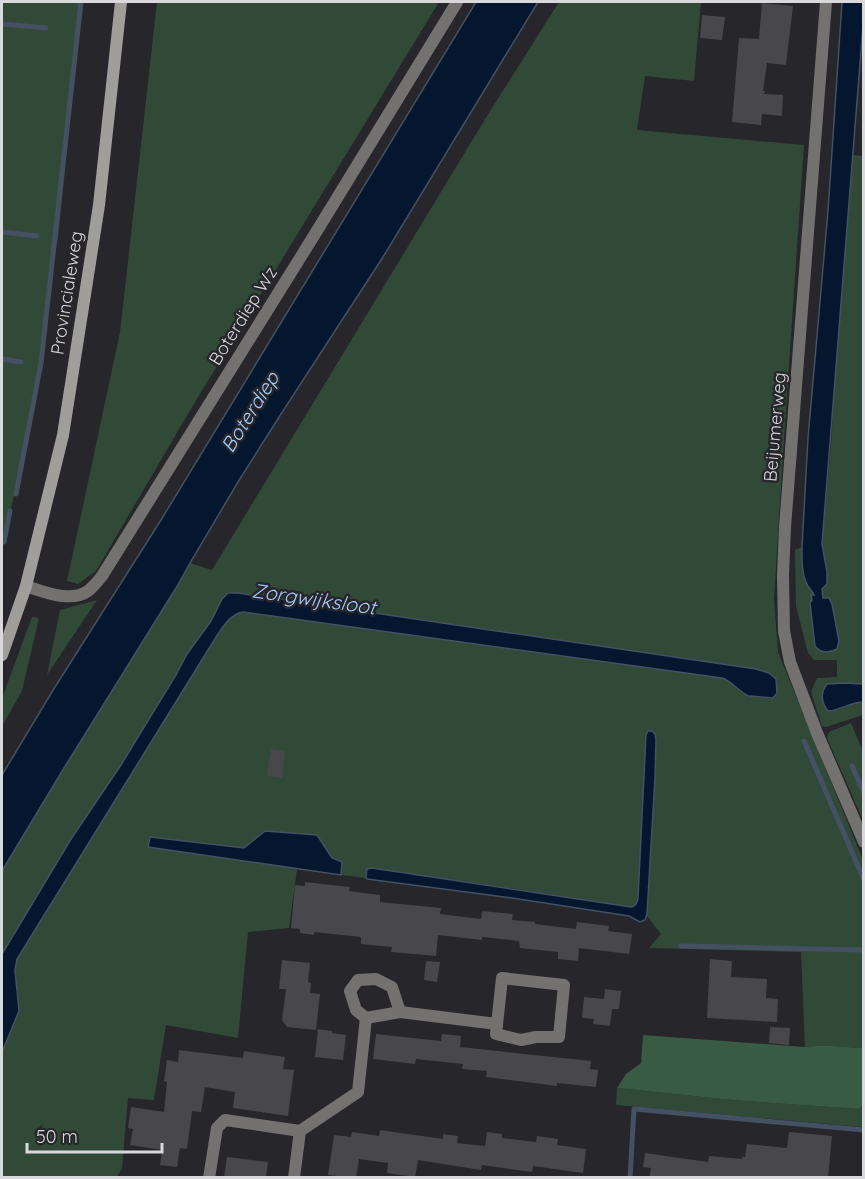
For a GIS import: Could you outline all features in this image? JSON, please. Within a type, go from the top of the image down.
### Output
[{"type":"main road","name":"Provincialeweg","points":[[2,655],[26,586],[63,435],[99,205],[120,2]]},
{"type":"street","name":"Boterdiep Wz","points":[[26,586],[56,595],[75,597],[88,591],[102,576],[457,2]]},
{"type":"street","name":"Beijumerweg","points":[[826,2],[785,527],[784,631],[790,662],[806,706],[864,842]]},
{"type":"street","points":[[502,978],[564,985],[560,1037],[536,1037],[521,1040],[496,1034],[497,1024],[502,978]]},
{"type":"street","points":[[400,1012],[392,987],[376,979],[358,980],[350,991],[356,1010],[366,1018],[400,1012],[497,1024]]},
{"type":"street","points":[[209,1178],[217,1128],[225,1120],[300,1131],[358,1092],[366,1018]]},
{"type":"street","points":[[294,1178],[300,1131]]},
{"type":"green space","points":[[2,2],[82,2],[43,364],[2,548]]},
{"type":"green space","points":[[157,2],[439,2],[192,407],[96,571],[78,584],[67,581],[120,332]]},
{"type":"green space","points":[[559,2],[701,2],[694,81],[645,76],[637,130],[804,145],[774,600],[778,652],[863,860],[863,1048],[805,1047],[801,952],[649,948],[661,934],[647,916],[655,777],[646,735],[638,898],[636,904],[631,907],[477,883],[367,869],[366,878],[341,875],[342,862],[265,831],[244,848],[150,837],[148,847],[297,869],[289,928],[248,932],[238,1038],[166,1025],[154,1100],[128,1098],[122,1168],[117,1177],[2,1177],[2,1052],[19,1011],[15,970],[17,959],[208,650],[232,617],[243,612],[722,678],[731,682],[746,695],[773,699],[769,673],[756,669],[238,593],[222,599],[211,621],[187,654],[121,765],[71,839],[2,956],[2,871],[190,563],[212,570],[487,116]]},
{"type":"green space","points":[[852,155],[863,156],[863,684],[827,684],[837,710],[863,702],[863,715],[826,727],[822,726],[811,692],[817,678],[837,677],[837,660],[814,660],[808,653],[796,606],[795,550],[802,547],[802,562],[814,591],[814,595],[811,595],[812,600],[823,598],[822,589],[827,572],[822,544]]},
{"type":"green space","points":[[97,600],[47,675],[60,610]]},
{"type":"green space","points":[[32,617],[39,618],[22,691],[2,726],[2,698]]},
{"type":"green space","points":[[851,723],[863,752],[863,820],[827,738],[829,732]]},
{"type":"green space","points":[[643,1035],[805,1047],[863,1048],[863,1105],[859,1109],[732,1100],[617,1088],[626,1074],[641,1063]]},
{"type":"green space","points":[[617,1088],[732,1100],[859,1109],[863,1105],[863,1127],[616,1105]]},
{"type":"water","name":"Boterdiep","points":[[476,2],[538,2],[383,257],[238,482],[176,588],[2,871],[2,775],[161,520]]},
{"type":"water","points":[[842,2],[863,2],[864,13],[822,544],[827,572],[827,584],[822,589],[823,598],[829,598],[832,604],[839,641],[837,649],[825,652],[815,646],[810,603],[811,595],[814,595],[803,574],[802,547],[808,438],[828,211]]},
{"type":"water","points":[[228,593],[756,669],[769,673],[776,679],[777,693],[772,699],[751,697],[722,678],[238,613],[227,621],[219,633],[17,959],[15,970],[19,1011],[2,1052],[2,954],[71,839],[121,765],[187,654]]},
{"type":"water","points":[[827,684],[863,684],[863,702],[828,711],[822,698],[825,687]]},
{"type":"water","points":[[648,731],[655,734],[656,740],[645,920],[640,922],[629,916],[366,878],[367,869],[372,868],[634,906],[638,898]]},
{"type":"water","points":[[265,831],[317,835],[332,858],[342,862],[341,875],[148,847],[150,837],[244,848]]},
{"type":"building","points":[[762,3],[793,6],[786,65],[767,63],[763,91],[765,91],[764,94],[783,95],[782,116],[762,114],[761,125],[732,122],[739,38],[759,39]]},
{"type":"building","points":[[702,15],[725,17],[722,40],[700,38]]},
{"type":"building","points":[[271,749],[285,751],[282,778],[267,776]]},
{"type":"building","points":[[305,882],[350,887],[349,891],[380,895],[380,902],[441,908],[440,914],[481,919],[482,911],[513,914],[512,920],[576,929],[577,922],[609,926],[608,931],[632,934],[629,954],[579,948],[578,961],[558,959],[558,952],[520,948],[519,941],[438,935],[436,956],[391,952],[392,947],[361,944],[361,937],[314,932],[314,935],[300,933],[300,929],[291,928],[295,885],[305,886]]},
{"type":"building","points":[[710,959],[732,961],[731,977],[767,979],[766,998],[778,999],[777,1022],[707,1018]]},
{"type":"building","points":[[282,960],[310,963],[308,982],[311,983],[310,993],[320,994],[316,1030],[287,1027],[282,1020],[286,989],[279,989]]},
{"type":"building","points":[[426,961],[440,962],[437,982],[424,980]]},
{"type":"building","points":[[605,989],[621,991],[619,1009],[612,1009],[610,1026],[593,1024],[594,1019],[582,1018],[584,997],[604,999]]},
{"type":"building","points":[[770,1027],[790,1028],[789,1045],[769,1043]]},
{"type":"building","points":[[318,1029],[346,1035],[343,1060],[315,1057]]},
{"type":"building","points":[[376,1034],[441,1041],[442,1034],[461,1036],[460,1047],[591,1061],[590,1069],[598,1070],[596,1087],[557,1083],[557,1086],[486,1077],[487,1071],[462,1069],[463,1064],[416,1059],[415,1064],[373,1059]]},
{"type":"building","points":[[179,1050],[243,1058],[244,1051],[285,1057],[283,1069],[294,1070],[288,1116],[233,1108],[235,1092],[205,1087],[201,1112],[192,1111],[187,1149],[180,1148],[177,1167],[160,1165],[162,1150],[130,1145],[133,1129],[128,1128],[131,1107],[164,1112],[167,1060],[178,1062]]},
{"type":"building","points":[[380,1130],[443,1139],[443,1134],[458,1136],[457,1143],[485,1146],[487,1132],[502,1134],[502,1138],[536,1142],[537,1136],[558,1139],[557,1145],[586,1149],[583,1173],[533,1166],[532,1172],[482,1165],[481,1170],[418,1160],[415,1177],[387,1173],[388,1163],[359,1159],[356,1178],[328,1175],[334,1135],[351,1137],[352,1132],[379,1136]]},
{"type":"building","points":[[789,1132],[832,1136],[828,1178],[649,1178],[651,1168],[643,1167],[645,1153],[708,1162],[709,1156],[742,1159],[745,1157],[747,1144],[787,1148]]},
{"type":"building","points":[[227,1157],[268,1162],[266,1178],[224,1178]]},
{"type":"waterway","points":[[16,494],[41,363],[81,2]]},
{"type":"waterway","points":[[2,24],[46,28]]},
{"type":"waterway","points":[[2,232],[37,236]]},
{"type":"waterway","points":[[2,359],[21,362]]},
{"type":"waterway","points":[[2,542],[4,542],[10,511]]},
{"type":"waterway","points":[[804,741],[864,880]]},
{"type":"waterway","points":[[852,766],[864,793]]},
{"type":"waterway","points":[[681,946],[864,950]]},
{"type":"waterway","points":[[630,1178],[634,1109],[864,1130]]},
{"type":"water label","name":"Zorgwijksloot","points":[[314,599]]}]
